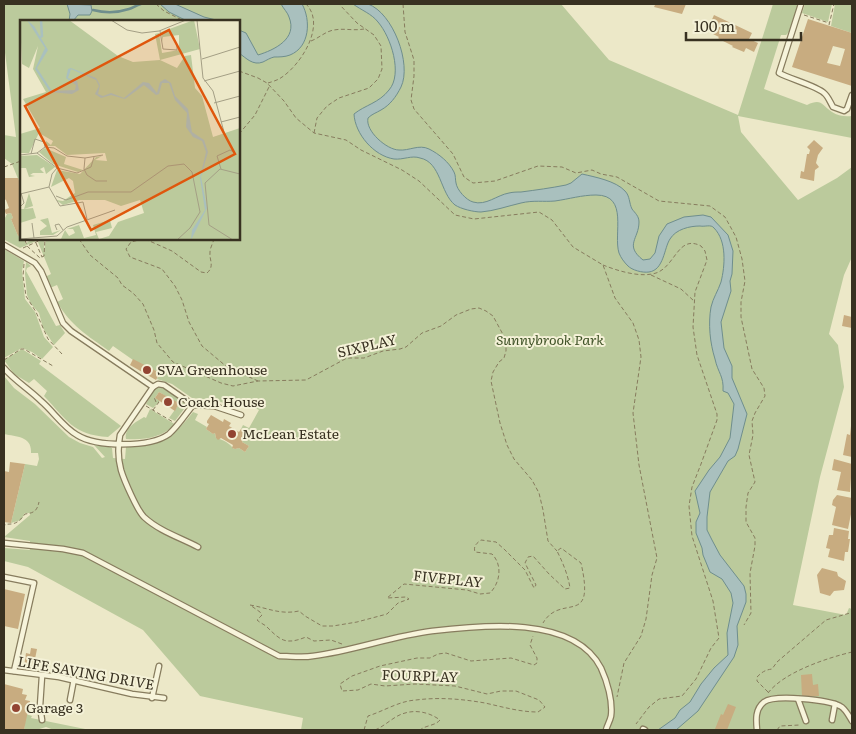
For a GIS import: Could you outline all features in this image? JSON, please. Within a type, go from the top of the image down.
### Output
[{"type":"lane","points":[[801,4],[779,73],[792,80],[821,90],[833,107],[844,111],[847,109],[852,95]]},
{"type":"lane","points":[[4,245],[36,264],[63,323],[153,387]]},
{"type":"lane","points":[[4,368],[14,380],[40,400],[78,436],[87,439],[118,444],[158,441],[178,425],[193,405]]},
{"type":"lane","points":[[198,547],[153,524],[139,511],[120,469],[118,444],[120,435],[141,403],[153,387],[158,384],[164,385],[193,405],[214,406],[241,415]]},
{"type":"lane","points":[[4,543],[63,548],[83,553],[279,656],[311,656],[432,631],[505,626],[552,632],[588,650],[596,658],[609,691],[611,715],[606,730]]},
{"type":"lane","points":[[4,577],[34,583],[14,671]]},
{"type":"lane","points":[[152,698],[159,666]]},
{"type":"lane","name":"LIFE SAVING DRIVE","points":[[4,670],[74,680],[152,698],[164,698]]},
{"type":"lane","points":[[42,676],[40,706],[42,720]]},
{"type":"lane","points":[[70,700],[74,680]]},
{"type":"lane","points":[[757,730],[757,713],[763,702],[776,697],[835,704],[841,706],[852,721]]},
{"type":"lane","points":[[798,699],[806,721]]},
{"type":"lane","points":[[832,720],[835,704]]},
{"type":"path","points":[[156,4],[164,11],[182,20]]},
{"type":"path","points":[[267,83],[278,80],[291,69],[310,41],[314,30],[312,9],[306,4]]},
{"type":"path","points":[[314,133],[317,118],[327,106],[339,98],[369,88],[378,79],[382,69],[381,46],[374,35],[364,29],[339,4]]},
{"type":"path","points":[[403,4],[405,32],[414,60],[411,100],[414,109],[446,145],[464,177],[473,183],[495,181],[538,166],[562,167],[576,173],[592,170],[617,177],[659,200],[710,206],[725,217],[736,237],[742,259],[745,282],[741,302],[741,317],[752,369],[764,388],[765,396],[752,421],[754,435],[750,455],[755,482],[748,494],[746,522],[755,538],[755,546],[750,573],[751,612],[744,625]]},
{"type":"path","points":[[798,13],[829,24],[834,4]]},
{"type":"path","points":[[310,41],[335,29],[355,31],[364,29]]},
{"type":"path","points":[[240,71],[267,83],[284,100],[296,118],[314,133],[346,140],[361,150],[412,176],[455,215],[477,219],[541,213],[552,220],[574,247],[603,265],[617,270],[651,274],[660,272],[684,245],[692,242],[701,246],[705,251],[707,260],[694,300],[693,318],[695,344],[717,414],[702,464],[692,487],[690,514],[692,536],[713,601],[719,638],[711,648],[696,679],[682,696],[659,699],[649,707],[636,724]]},
{"type":"path","points":[[240,133],[255,114],[269,86]]},
{"type":"path","points":[[4,167],[20,161]]},
{"type":"path","points":[[25,240],[27,246],[40,258],[42,257]]},
{"type":"path","points":[[16,253],[41,240]]},
{"type":"path","points":[[42,257],[44,256],[44,240]]},
{"type":"path","name":"SIXPLAY","points":[[80,240],[90,255],[118,278],[122,285],[143,304],[154,330],[157,343],[173,362],[221,383],[233,386],[258,381],[306,380],[347,358],[364,358],[383,351],[406,347],[422,333],[441,326],[456,315],[471,309],[479,308],[486,311],[493,316],[506,340],[504,358],[499,362],[491,380],[500,423],[514,459],[532,480],[538,493],[548,541],[557,551]]},
{"type":"path","points":[[140,240],[131,242],[126,249],[130,257],[162,269],[175,286],[189,322],[202,346],[227,367],[258,381]]},
{"type":"path","points":[[146,240],[172,251],[201,272],[207,273],[211,270],[212,266],[209,254],[214,240]]},
{"type":"path","points":[[36,242],[42,257]]},
{"type":"path","points":[[26,258],[23,276],[26,296],[36,312],[48,339],[62,354]]},
{"type":"path","points":[[603,265],[615,298],[633,323],[639,340],[641,357],[633,413],[639,465],[657,558],[652,575],[646,619],[641,636],[624,663],[616,701]]},
{"type":"path","points":[[651,274],[680,289],[694,300]]},
{"type":"path","points":[[4,360],[24,349],[53,366]]},
{"type":"path","points":[[153,410],[159,402],[156,402],[154,397]]},
{"type":"path","points":[[141,403],[178,425]]},
{"type":"path","points":[[4,528],[5,524],[20,522],[25,514],[35,512],[38,509],[39,502]]},
{"type":"path","name":"FIVEPLAY","points":[[349,649],[332,640],[314,641],[306,638],[294,642],[279,639],[257,620],[261,618],[260,612],[250,605],[281,613],[292,614],[299,611],[322,626],[333,626],[387,614],[398,603],[409,599],[406,596],[387,598],[404,584],[467,590],[480,594],[490,593],[497,582],[499,574],[498,564],[492,554],[475,552],[475,547],[481,540],[496,542],[504,549],[525,570],[534,588],[536,585],[525,563],[528,557],[533,556],[562,587],[570,588],[565,567],[557,551]]},
{"type":"path","points":[[537,629],[552,613],[582,602],[586,592],[581,563],[561,548],[557,551]]},
{"type":"path","points":[[768,692],[757,681],[759,674],[772,669],[777,662],[826,620],[852,615]]},
{"type":"path","name":"FOURPLAY","points":[[364,730],[368,716],[400,703],[414,700],[438,698],[462,700],[507,709],[538,712],[544,707],[539,700],[516,691],[501,691],[487,694],[455,686],[415,684],[385,686],[371,684],[358,690],[342,691],[340,684],[352,676],[380,666],[418,658],[430,658],[438,654],[471,660],[511,658],[534,665],[537,663],[537,658],[530,645],[537,629]]},
{"type":"path","points":[[763,702],[768,692],[776,683],[814,665],[852,652]]},
{"type":"path","points":[[375,730],[403,713],[425,712],[440,720],[420,730]]},
{"type":"path","points":[[777,730],[780,726],[795,726],[806,721]]},
{"type":"green space","name":"Sunnybrook Park","points":[[4,4],[561,4],[609,60],[738,115],[773,4],[798,4],[789,32],[786,35],[781,35],[764,89],[807,105],[819,102],[832,112],[844,116],[852,116],[852,138],[738,116],[741,132],[798,200],[837,178],[852,167],[852,257],[844,275],[829,334],[838,345],[844,387],[820,477],[793,605],[846,615],[849,608],[852,609],[852,730],[301,730],[303,718],[200,696],[143,630],[28,567],[4,561],[4,548],[30,550],[30,541],[4,537],[30,515],[30,513],[25,513],[21,520],[11,523],[25,464],[37,466],[39,459],[38,453],[31,453],[31,447],[26,440],[4,434],[4,376],[14,388],[35,404],[69,437],[93,447],[102,458],[105,457],[94,445],[110,447],[112,448],[113,458],[125,459],[126,447],[148,444],[164,439],[178,429],[193,412],[198,414],[195,420],[207,427],[206,429],[213,434],[215,433],[216,438],[226,442],[234,449],[239,448],[245,452],[249,446],[242,442],[247,433],[241,429],[243,425],[249,428],[259,410],[240,400],[234,399],[230,405],[215,400],[192,398],[172,384],[157,379],[160,373],[133,360],[113,346],[109,351],[87,335],[68,318],[57,302],[63,299],[57,285],[50,288],[45,277],[51,274],[38,242],[44,240],[44,251],[46,240],[240,240],[240,20],[20,20],[20,184],[12,164],[4,158],[4,135],[16,137],[4,45]]},
{"type":"green space","points":[[805,4],[832,4],[828,22],[802,13]]},
{"type":"green space","points":[[835,4],[852,4],[852,33],[831,26]]},
{"type":"green space","points":[[11,213],[13,218],[11,219],[18,236],[20,235],[20,240],[26,240],[25,244],[31,240],[39,240],[20,248],[5,240],[4,220],[7,214]]},
{"type":"green space","points":[[4,249],[24,261],[22,271],[25,299],[35,312],[44,337],[53,347],[42,359],[22,348],[4,358]]},
{"type":"green space","points":[[26,262],[31,266],[26,271],[56,326],[60,325],[65,333],[54,345],[43,328],[39,313],[31,304],[27,295],[25,274]]},
{"type":"green space","points":[[22,349],[41,361],[39,364],[121,426],[108,437],[86,433],[71,424],[44,396],[47,391],[34,379],[29,383],[14,374],[4,360]]},
{"type":"green space","points":[[159,387],[170,390],[187,405],[175,421],[169,418],[179,404],[159,392],[155,398],[160,401],[153,408],[146,404],[154,389]]},
{"type":"green space","points":[[150,409],[176,425],[164,433],[152,437],[126,439],[129,429],[134,423],[144,417],[146,418]]},
{"type":"green space","points":[[26,714],[32,716],[31,718],[90,730],[54,730],[46,727],[36,730],[24,730]]},
{"type":"water","points":[[67,4],[91,5],[92,11],[90,15],[78,15],[74,20],[69,20],[70,14]]},
{"type":"water","points":[[160,4],[175,4],[204,17],[216,20],[185,20],[169,12]]},
{"type":"water","points":[[281,4],[302,4],[307,18],[307,32],[302,46],[297,51],[288,56],[274,57],[259,63],[250,61],[240,54],[240,30],[246,33],[258,55],[277,47],[287,37],[291,25],[288,15]]},
{"type":"water","points":[[353,4],[368,4],[377,9],[385,18],[398,40],[404,66],[404,77],[399,91],[387,106],[368,118],[373,134],[383,143],[394,149],[403,150],[418,147],[433,151],[449,165],[454,172],[460,192],[470,201],[482,203],[505,194],[566,185],[582,174],[611,182],[627,193],[632,209],[639,220],[633,246],[637,255],[643,260],[650,259],[655,253],[659,236],[667,224],[684,217],[703,215],[711,217],[728,235],[733,251],[731,291],[721,322],[724,348],[732,366],[732,378],[747,414],[735,456],[728,461],[710,492],[707,530],[720,555],[744,586],[746,602],[737,626],[738,645],[734,657],[698,711],[676,730],[658,730],[675,718],[680,710],[690,702],[701,684],[728,655],[727,633],[733,603],[731,593],[722,579],[710,572],[696,533],[696,522],[700,513],[695,491],[720,457],[730,438],[734,404],[728,393],[723,391],[723,382],[713,353],[710,333],[711,307],[721,282],[723,269],[724,254],[718,233],[711,226],[696,226],[688,227],[676,233],[670,239],[658,267],[649,272],[643,272],[630,267],[619,253],[616,208],[613,201],[606,197],[591,195],[555,201],[525,202],[481,212],[455,205],[446,193],[436,171],[427,161],[417,157],[394,159],[379,154],[367,143],[358,129],[354,114],[381,98],[389,90],[395,75],[395,65],[391,46],[383,29],[373,17]]},
{"type":"building","points":[[651,4],[686,4],[682,14],[654,7],[655,5]]},
{"type":"building","points":[[714,15],[752,33],[749,39],[758,43],[754,52],[746,48],[744,52],[732,47],[713,34],[715,29],[709,26]]},
{"type":"building","points":[[808,19],[852,33],[852,86],[792,67]],"holes":[[[833,46],[845,49],[840,66],[827,63]]]},
{"type":"building","points":[[814,140],[823,148],[818,155],[816,163],[819,167],[815,170],[814,181],[800,178],[801,171],[804,172],[807,154],[809,154],[810,150],[807,147]]},
{"type":"building","points":[[4,178],[18,178],[20,183],[20,235],[18,236],[11,219],[13,218],[11,213],[6,214],[4,210],[9,208],[4,199]]},
{"type":"building","points":[[844,315],[852,317],[852,328],[842,326]]},
{"type":"building","name":"SVA Greenhouse","points":[[133,359],[160,373],[156,380],[130,365]]},
{"type":"building","name":"Coach House","points":[[159,392],[179,403],[175,411],[155,398]]},
{"type":"building","name":"McLean Estate","points":[[211,415],[223,422],[224,419],[231,423],[229,426],[239,432],[241,429],[247,433],[242,442],[249,446],[245,452],[239,448],[232,448],[233,445],[221,438],[218,440],[215,433],[213,434],[206,429],[209,424],[207,421]]},
{"type":"building","points":[[851,426],[852,457],[843,455],[847,434],[850,435]]},
{"type":"building","points":[[834,459],[852,464],[850,492],[837,490],[841,472],[832,470]]},
{"type":"building","points":[[10,462],[25,464],[11,523],[4,522],[4,471],[9,472]]},
{"type":"building","points":[[837,495],[852,498],[848,529],[832,525],[836,507],[832,505]]},
{"type":"building","points":[[834,528],[849,531],[848,552],[845,552],[844,561],[828,557],[830,549],[826,548],[829,535],[833,535]]},
{"type":"building","points":[[822,568],[837,572],[838,576],[846,581],[844,590],[834,591],[830,596],[820,593],[817,575]]},
{"type":"building","points":[[4,589],[25,594],[18,629],[4,626]]},
{"type":"building","points":[[31,648],[37,649],[33,669],[24,667],[26,653],[30,654]]},
{"type":"building","points":[[812,674],[813,685],[818,684],[819,696],[802,697],[801,675]]},
{"type":"building","name":"Garage 3","points":[[4,684],[23,689],[22,694],[27,695],[25,700],[30,701],[24,730],[4,730]]},
{"type":"building","points":[[728,704],[736,707],[727,730],[715,729],[721,714],[723,715]]},
{"type":"waterway","points":[[93,10],[116,12],[141,4]]},
{"type":"place","name":"SVA Greenhouse","points":[[147,370]]},
{"type":"place","name":"Coach House","points":[[168,402]]},
{"type":"place","name":"McLean Estate","points":[[232,434]]},
{"type":"place","name":"Garage 3","points":[[16,708]]}]
